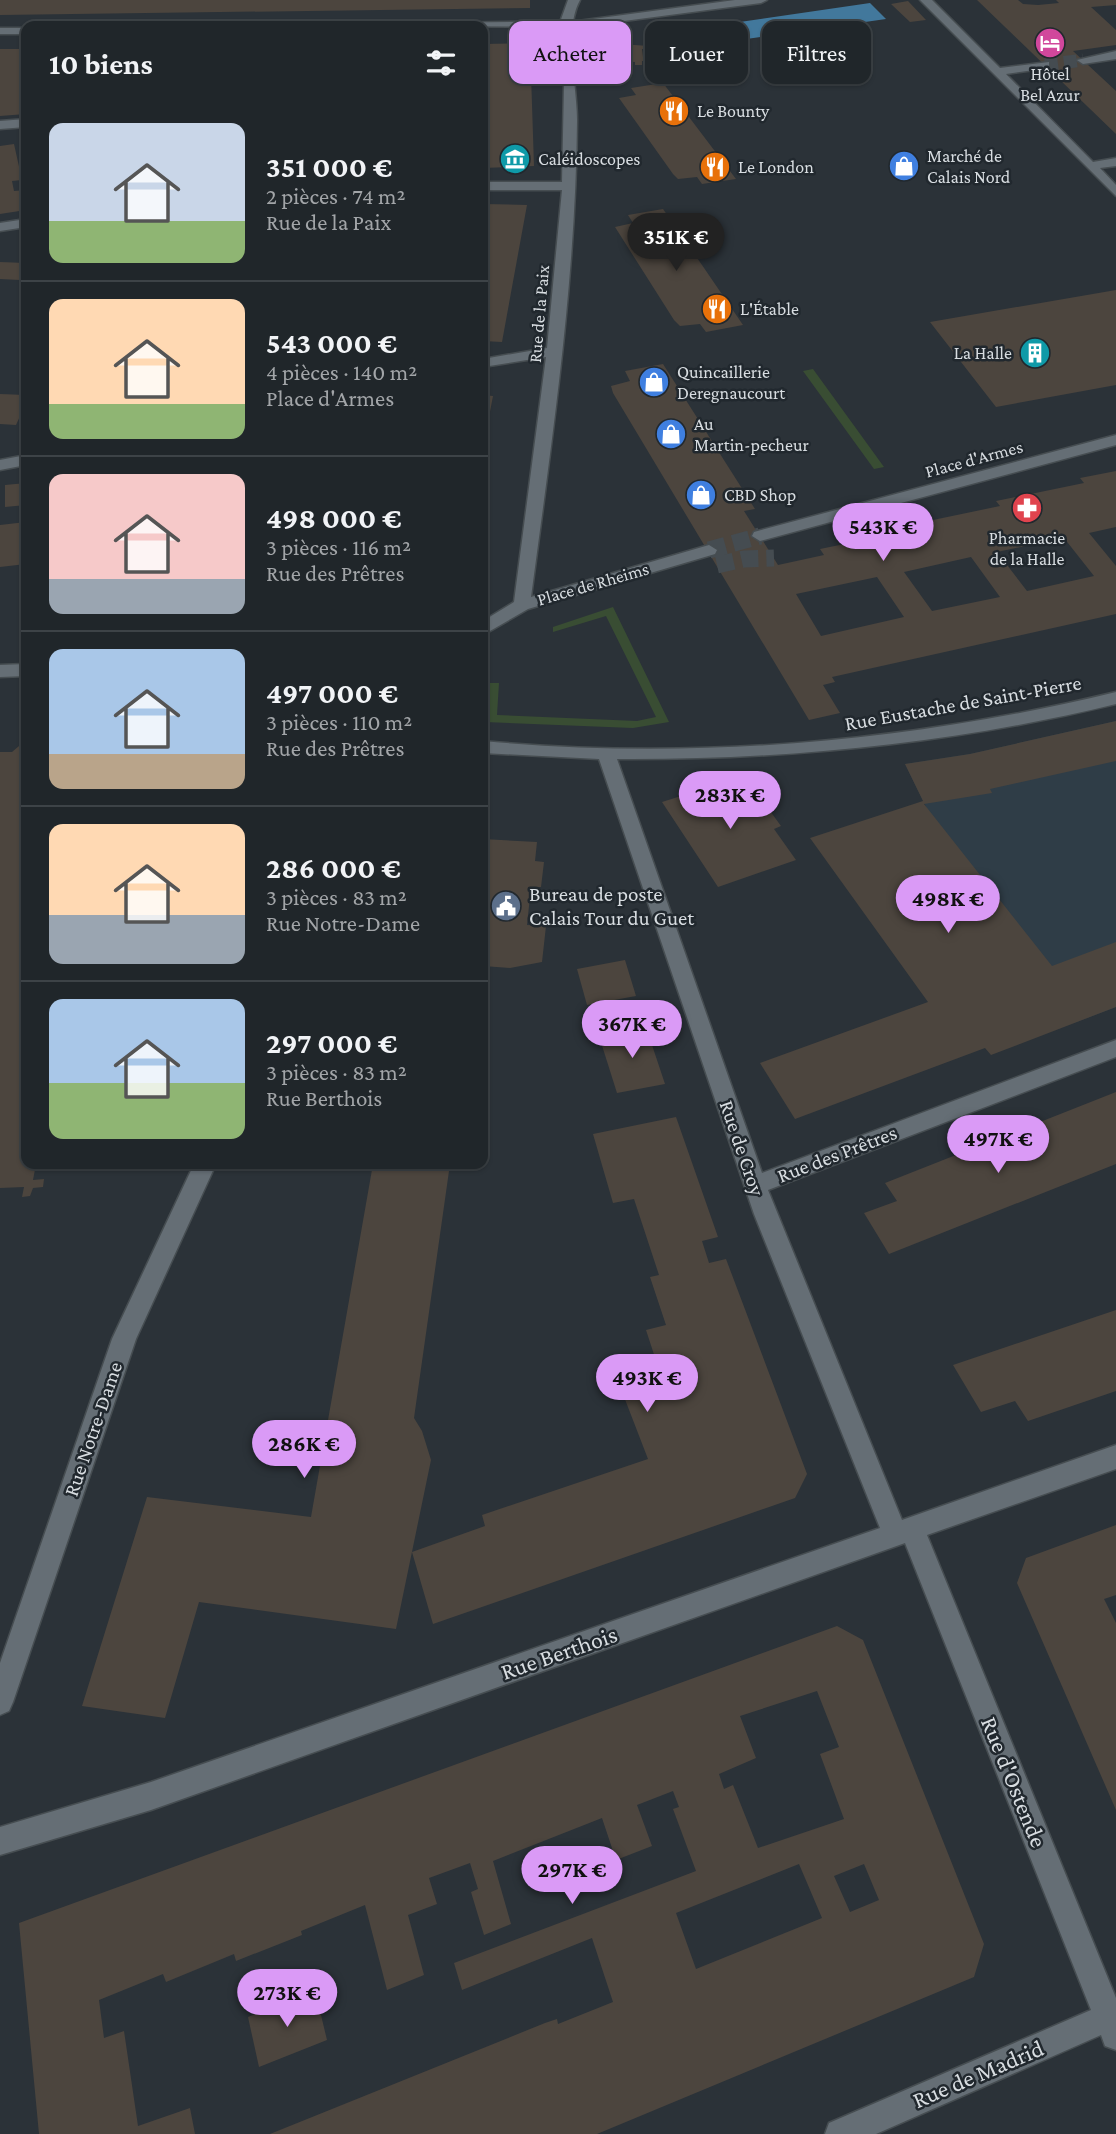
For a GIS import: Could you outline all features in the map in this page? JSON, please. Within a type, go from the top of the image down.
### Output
[{"type":"street","points":[[565,21],[574,0]]},
{"type":"street","points":[[590,21],[761,0]]},
{"type":"street","points":[[926,0],[1116,192]]},
{"type":"street","points":[[488,25],[509,25]]},
{"type":"street","points":[[0,31],[21,31]]},
{"type":"street","points":[[1083,60],[1116,55]]},
{"type":"street","points":[[997,72],[1045,65]]},
{"type":"street","name":"Rue de la Paix","points":[[522,605],[554,352],[568,186],[572,105],[570,84]]},
{"type":"street","points":[[0,125],[21,123]]},
{"type":"street","points":[[1091,166],[1116,162]]},
{"type":"street","points":[[488,186],[568,186]]},
{"type":"street","points":[[0,227],[21,224]]},
{"type":"street","points":[[488,362],[523,354],[554,352]]},
{"type":"street","name":"Place d'Armes","points":[[760,536],[1116,440]]},
{"type":"street","points":[[0,466],[21,461]]},
{"type":"street","name":"Place de Rheims","points":[[488,626],[522,605],[709,550]]},
{"type":"street","points":[[0,671],[21,670]]},
{"type":"street","name":"Rue Eustache de Saint-Pierre","points":[[606,753],[809,750],[868,744],[1004,723],[1116,698]]},
{"type":"street","points":[[488,747],[606,753]]},
{"type":"street","name":"Rue de Croy","points":[[606,753],[755,1185],[904,1532]]},
{"type":"street","name":"Rue des Prêtres","points":[[755,1185],[1116,1048]]},
{"type":"street","name":"Rue Notre-Dame","points":[[0,1702],[124,1339],[203,1169]]},
{"type":"street","name":"Rue Berthois","points":[[0,1841],[151,1796],[1116,1457]]},
{"type":"street","name":"Rue d'Ostende","points":[[904,1532],[1114,2022]]},
{"type":"street","name":"Rue de Madrid","points":[[840,2134],[1114,2022]]},
{"type":"shaded area","points":[[1116,721],[1116,1007],[1074,1023],[929,813],[905,764],[970,754]]},
{"type":"green space","points":[[813,369],[884,467],[874,469],[803,371]]},
{"type":"green space","points":[[613,607],[669,722],[633,728],[488,722],[489,683],[499,683],[497,715],[637,721],[656,717],[606,616],[553,632],[553,627]]},
{"type":"water","points":[[870,3],[886,19],[762,21],[762,37],[748,39],[746,21]]},
{"type":"building","points":[[0,0],[530,0],[530,8],[0,15]]},
{"type":"building","points":[[977,0],[1018,0],[1023,4],[1038,5],[1059,3],[1056,0],[1116,0],[1116,5],[1091,7],[1116,30],[1116,45],[1073,51],[1116,91],[1116,134]]},
{"type":"building","points":[[908,1],[926,20],[910,22],[891,4]]},
{"type":"building","points":[[509,43],[509,84],[531,84],[534,166],[488,168],[488,44]]},
{"type":"building","points":[[631,45],[645,46],[645,49],[642,49],[645,61],[642,61],[642,65],[635,65],[635,62],[631,62]]},
{"type":"building","points":[[0,49],[21,49],[21,114],[0,116]]},
{"type":"building","points":[[664,84],[736,179],[702,184],[697,177],[678,179],[619,98],[636,95],[631,88]]},
{"type":"building","points":[[14,144],[21,180],[12,181],[14,191],[21,190],[21,211],[0,214],[0,146]]},
{"type":"building","points":[[488,204],[527,205],[502,342],[488,341]]},
{"type":"building","points":[[663,209],[743,325],[706,332],[700,324],[680,326],[674,320],[615,227],[633,223],[628,215]]},
{"type":"building","points":[[0,262],[21,263],[20,280],[0,279]]},
{"type":"building","name":"La Halle","points":[[1116,290],[1116,385],[996,407],[930,322]]},
{"type":"building","points":[[663,364],[755,509],[744,511],[778,565],[824,555],[820,549],[913,530],[909,525],[1000,506],[996,501],[1084,483],[1080,478],[1116,471],[1116,527],[1089,533],[1116,566],[1116,614],[832,677],[835,682],[823,685],[840,713],[809,720],[613,393],[611,386],[630,381],[625,371]],"holes":[[[1064,538],[1094,576],[1027,591],[997,552]],[[971,557],[1000,597],[932,611],[904,572]],[[877,577],[904,617],[821,636],[796,594]]]},
{"type":"building","points":[[0,394],[21,395],[21,414],[16,425],[0,424]]},
{"type":"building","points":[[488,396],[493,396],[488,422]]},
{"type":"building","points":[[21,483],[21,505],[5,507],[5,485]]},
{"type":"building","points":[[21,523],[21,565],[0,567],[0,525]]},
{"type":"building","points":[[1116,721],[1116,761],[990,789],[992,793],[924,804],[1052,966],[1116,942],[1116,1007],[991,1055],[985,1048],[795,1119],[760,1063],[928,1002],[810,838],[923,801],[905,764],[970,754]]},
{"type":"building","points":[[21,747],[21,1169],[35,1169],[33,1180],[44,1179],[43,1187],[33,1188],[30,1196],[22,1197],[24,1187],[0,1188],[0,752],[12,752]]},
{"type":"building","points":[[738,778],[753,797],[759,796],[781,826],[774,829],[796,860],[718,887],[662,802]]},
{"type":"building","name":"Bureau de poste Calais Tour du Guet","points":[[488,839],[537,842],[535,861],[544,862],[541,887],[531,887],[527,925],[546,926],[542,962],[510,968],[488,966]]},
{"type":"building","points":[[625,960],[636,996],[587,1005],[577,969]]},
{"type":"building","points":[[646,1027],[665,1084],[617,1093],[599,1036]]},
{"type":"building","points":[[1116,1092],[1116,1164],[889,1254],[864,1213],[897,1201],[885,1183]]},
{"type":"building","points":[[676,1117],[718,1237],[702,1241],[709,1263],[726,1259],[807,1474],[795,1498],[433,1624],[412,1552],[485,1526],[482,1515],[648,1459],[621,1389],[662,1379],[646,1330],[666,1325],[650,1277],[659,1275],[634,1199],[613,1203],[593,1134]]},
{"type":"building","points":[[372,1169],[449,1169],[414,1418],[422,1431],[431,1460],[396,1629],[199,1602],[165,1718],[82,1706],[147,1497],[311,1517]]},
{"type":"building","points":[[1116,1310],[1116,1391],[1028,1421],[1015,1401],[981,1412],[953,1365]]},
{"type":"building","points":[[1116,1525],[1116,1595],[1104,1599],[1116,1623],[1116,1810],[1017,1583],[1026,1558]]},
{"type":"building","points":[[837,1626],[863,1640],[984,1944],[974,1977],[597,2134],[270,2134],[545,2023],[557,2019],[558,2024],[613,2002],[592,1938],[462,1990],[454,1963],[696,1871],[673,1809],[679,1807],[673,1791],[637,1805],[652,1846],[616,1860],[602,1818],[493,1861],[511,1924],[484,1935],[471,1892],[478,1889],[470,1863],[429,1878],[437,1904],[408,1915],[424,1975],[387,1990],[365,1905],[301,1931],[302,1935],[236,1961],[234,1954],[166,1982],[163,1974],[99,2000],[104,2038],[124,2031],[138,2126],[190,2108],[195,2134],[39,2134],[19,1923]],"holes":[[[817,1691],[839,1747],[820,1754],[844,1819],[758,1848],[733,1785],[724,1789],[719,1774],[756,1758],[740,1716]],[[799,1864],[822,1918],[696,1969],[676,1913]],[[864,1864],[879,1900],[850,1912],[834,1876]]]},
{"type":"building","points":[[315,1990],[327,2040],[259,2067],[248,2017]]},
{"type":"tunnel","points":[[1045,65],[1083,60]]},
{"type":"tunnel","points":[[709,550],[760,536]]},
{"type":"tunnel","points":[[717,565],[744,559],[774,558]]},
{"type":"place","name":"Hôtel Bel Azur","points":[[1050,43]]},
{"type":"place","name":"Le Bounty","points":[[674,111]]},
{"type":"place","name":"Caléidoscopes","points":[[515,159]]},
{"type":"place","name":"Marché de Calais Nord","points":[[904,166]]},
{"type":"place","name":"Le London","points":[[715,167]]},
{"type":"place","name":"L'Étable","points":[[717,309]]},
{"type":"place","name":"La Halle","points":[[1035,353]]},
{"type":"place","name":"Quincaillerie Deregnaucourt","points":[[654,382]]},
{"type":"place","name":"Au Martin-pecheur","points":[[671,434]]},
{"type":"place","name":"CBD Shop","points":[[701,495]]},
{"type":"place","name":"Pharmacie de la Halle","points":[[1027,508]]},
{"type":"place","name":"Bureau de poste Calais Tour du Guet","points":[[506,906]]}]
